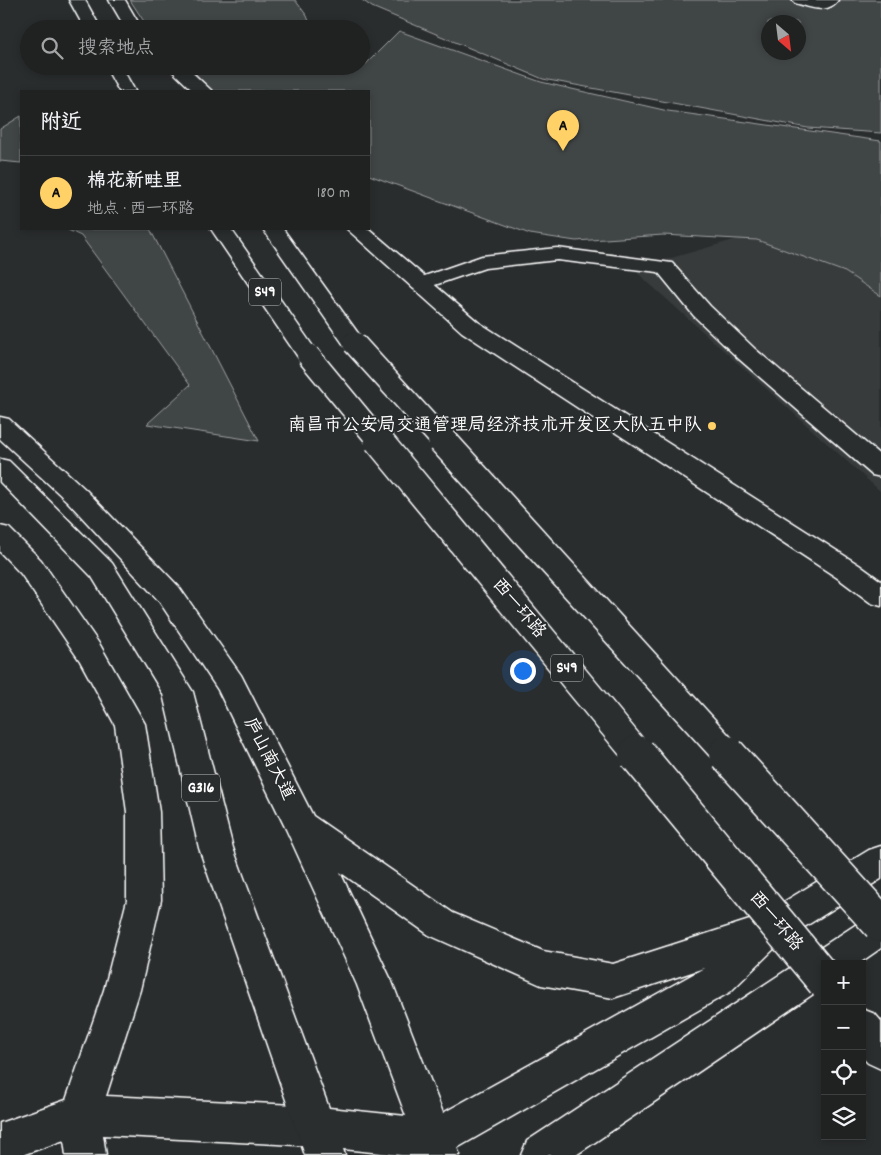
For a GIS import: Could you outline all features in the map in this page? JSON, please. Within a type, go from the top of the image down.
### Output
[{"type":"main road","points":[[77,0],[88,20]]},
{"type":"main road","points":[[117,0],[129,20]]},
{"type":"main road","points":[[800,0],[826,5],[830,0]]},
{"type":"main road","points":[[118,75],[126,90]]},
{"type":"main road","points":[[166,75],[173,85]]},
{"type":"main road","points":[[185,75],[202,90]]},
{"type":"main road","name":"西一环路","points":[[222,230],[308,355],[821,977]]},
{"type":"main road","name":"S49","points":[[274,230],[354,343],[881,926]]},
{"type":"main road","points":[[358,230],[470,327],[849,572],[881,596]]},
{"type":"main road","points":[[420,284],[482,262],[557,254],[664,266],[702,311],[747,354],[881,469]]},
{"type":"main road","name":"庐山南大道","points":[[0,426],[77,496],[169,594],[230,683],[301,825],[374,982],[437,1147]]},
{"type":"main road","name":"G316","points":[[0,467],[102,570],[178,692],[216,848],[320,1140]]},
{"type":"main road","points":[[0,535],[31,566],[90,653],[130,724],[143,812],[144,900],[122,990],[81,1114],[86,1155]]},
{"type":"main road","points":[[301,825],[441,924],[541,968],[613,981],[770,929]]},
{"type":"main road","points":[[0,1143],[81,1114],[320,1140],[437,1147],[717,980],[770,929],[881,861]]},
{"type":"main road","points":[[833,960],[881,926]]},
{"type":"main road","points":[[540,1155],[821,968]]},
{"type":"main road","points":[[866,1032],[881,1050]]},
{"type":"shaded area","points":[[130,0],[295,0],[309,20],[143,20]]},
{"type":"shaded area","points":[[362,0],[881,0],[881,133],[808,128],[543,79],[372,7]]},
{"type":"shaded area","points":[[399,31],[541,82],[668,111],[881,141],[881,296],[845,272],[757,240],[663,235],[576,241],[530,234],[370,175],[370,90],[212,90],[197,75],[370,75],[370,60]]},
{"type":"shaded area","points":[[20,117],[20,163],[0,161],[0,129]]},
{"type":"shaded area","points":[[800,221],[881,279],[881,492],[633,269]]},
{"type":"shaded area","points":[[68,230],[151,230],[259,441],[147,424],[190,385],[81,236]]},
{"type":"place","name":"棉花新畦里","points":[[563,151]]},
{"type":"place","name":"南昌市公安局交通管理局经济技术开发区大队五中队","points":[[712,426]]}]
